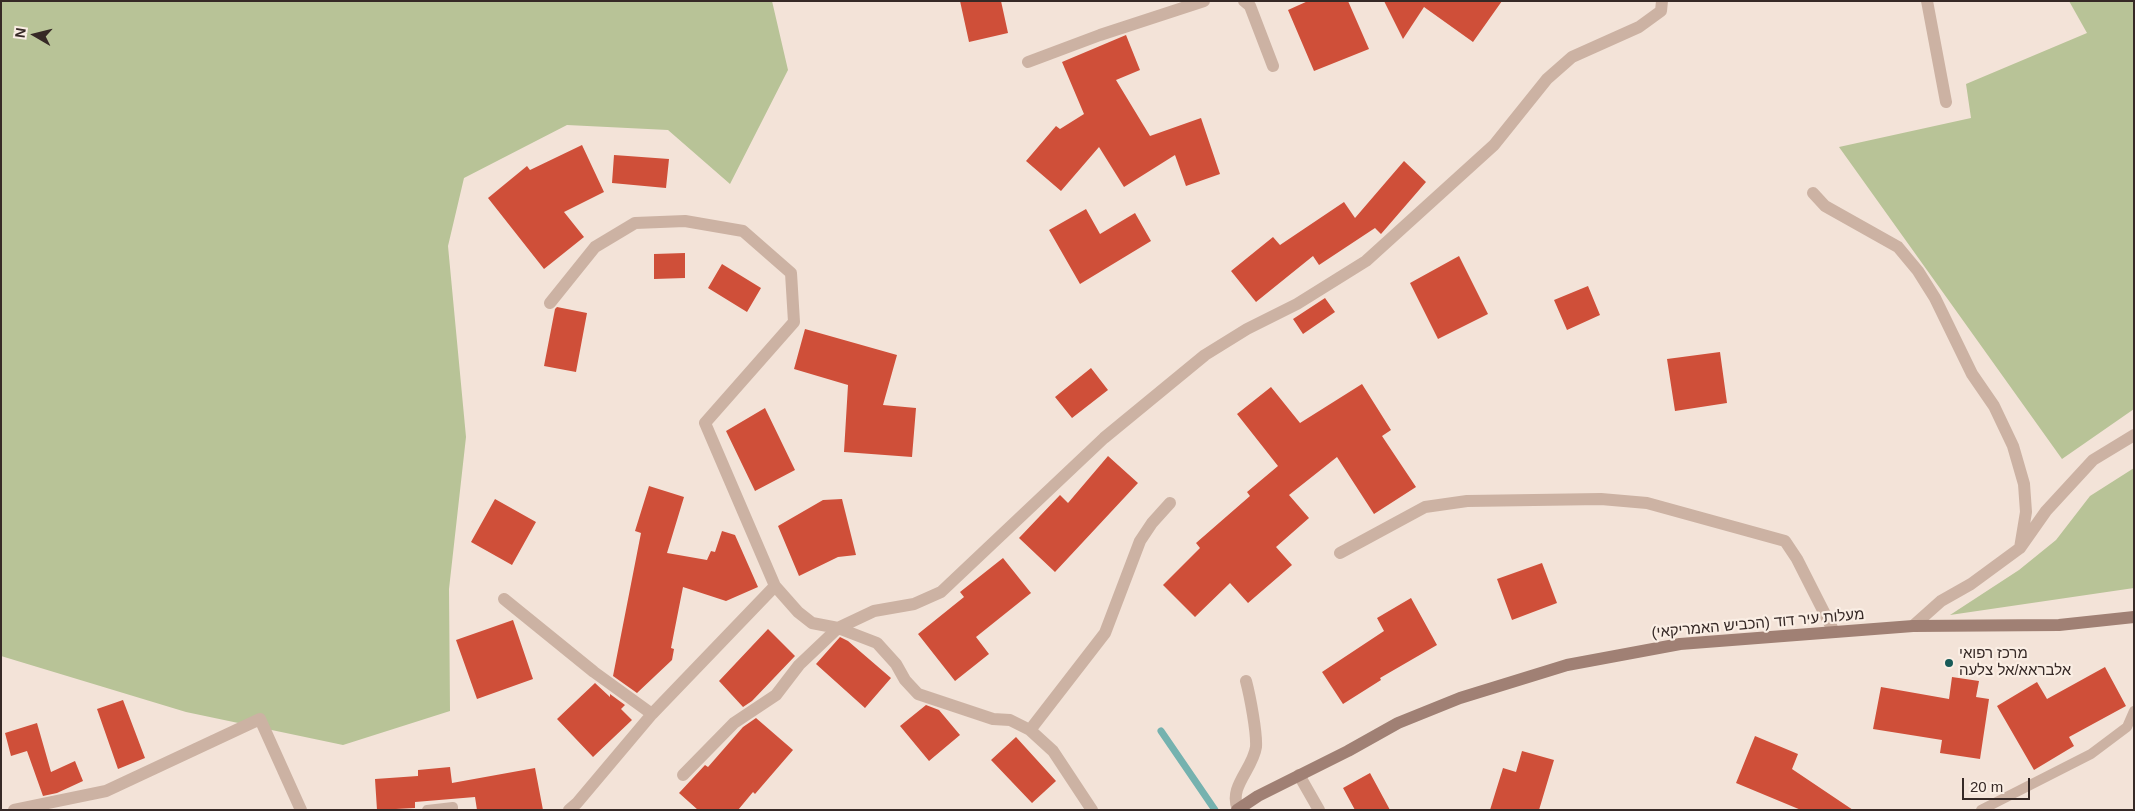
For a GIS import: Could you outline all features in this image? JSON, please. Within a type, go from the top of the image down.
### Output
[{"type":"main road","name":"מעלות עיר דוד (הכביש האמריקאי)","points":[[1238,810],[1258,796],[1348,751],[1398,723],[1460,698],[1567,665],[1680,644],[1913,626],[2059,625],[2134,618]]},
{"type":"street","points":[[1028,62],[1100,35],[1204,1]]},
{"type":"street","points":[[1244,1],[1250,6],[1273,66]]},
{"type":"street","points":[[683,775],[734,723],[776,695],[800,665],[838,628],[874,611],[914,604],[941,592],[1118,426],[1205,355],[1247,330],[1297,304],[1366,260],[1494,145],[1547,79],[1572,58],[1640,27],[1661,11],[1662,1]]},
{"type":"street","points":[[1927,1],[1946,102]]},
{"type":"street","points":[[1813,192],[1825,206],[1898,247],[1918,271],[1935,298],[1972,374],[1994,406],[2013,446],[2024,484],[2026,512],[2020,548]]},
{"type":"street","points":[[550,303],[595,246],[634,222],[685,221],[743,231],[791,272],[794,322],[706,423],[775,586],[798,612],[812,624],[838,628],[877,643],[896,664],[905,680],[918,694],[993,719],[1010,720],[1030,730],[1053,751],[1092,810]]},
{"type":"street","points":[[1913,626],[1941,601],[1971,584],[2020,548],[2046,511],[2093,460],[2134,435]]},
{"type":"street","points":[[1340,554],[1426,506],[1467,501],[1569,498],[1647,502],[1785,541],[1797,559],[1834,632]]},
{"type":"street","points":[[1030,730],[1105,633],[1140,541],[1152,523],[1170,504]]},
{"type":"street","points":[[569,810],[652,714],[775,586]]},
{"type":"street","points":[[504,599],[594,672],[652,714]]},
{"type":"street","points":[[1238,810],[1234,802],[1236,790],[1247,771],[1256,748],[1250,697],[1246,681]]},
{"type":"street","points":[[14,810],[106,791],[260,719],[301,810]]},
{"type":"street","points":[[1299,775],[1319,810]]},
{"type":"lane","points":[[1981,810],[2091,754],[2127,727],[2134,711]]},
{"type":"lane","points":[[427,810],[453,807],[454,810]]},
{"type":"green space","points":[[1,1],[772,1],[788,70],[730,184],[668,130],[567,125],[464,178],[448,246],[466,437],[449,589],[450,711],[343,745],[186,712],[1,656]]},
{"type":"green space","points":[[2069,1],[2134,1],[2134,409],[2062,459],[1839,147],[1971,118],[1966,84],[2087,33]]},
{"type":"green space","points":[[2134,468],[2134,588],[1950,615],[2019,570],[2056,540],[2090,496]]},
{"type":"building","points":[[960,1],[1001,1],[1008,33],[969,42]]},
{"type":"building","points":[[1308,1],[1348,1],[1369,49],[1314,71],[1288,10]]},
{"type":"building","points":[[1384,1],[1502,1],[1473,42],[1424,7],[1403,39]]},
{"type":"building","points":[[1126,35],[1140,70],[1116,80],[1150,136],[1201,118],[1220,174],[1186,186],[1175,155],[1124,187],[1099,147],[1061,191],[1026,161],[1056,126],[1060,129],[1084,114],[1062,62]]},
{"type":"building","points":[[582,145],[604,192],[564,212],[584,237],[544,269],[488,198],[527,166],[530,170]]},
{"type":"building","points":[[614,155],[669,159],[666,188],[612,183]]},
{"type":"building","points":[[1404,161],[1426,182],[1381,234],[1375,228],[1319,265],[1313,256],[1256,302],[1231,271],[1273,237],[1280,245],[1344,202],[1355,218]]},
{"type":"building","points":[[1086,209],[1100,234],[1135,213],[1151,241],[1080,284],[1049,230]]},
{"type":"building","points":[[685,253],[685,278],[654,279],[654,254]]},
{"type":"building","points":[[1459,256],[1488,314],[1438,339],[1410,283]]},
{"type":"building","points":[[722,264],[761,288],[747,312],[708,288]]},
{"type":"building","points":[[1588,286],[1600,315],[1567,330],[1554,300]]},
{"type":"building","points":[[1325,298],[1335,312],[1303,334],[1293,319]]},
{"type":"building","points":[[557,307],[587,313],[576,372],[544,366],[555,309]]},
{"type":"building","points":[[805,329],[897,355],[883,405],[916,408],[912,457],[844,452],[848,385],[794,369]]},
{"type":"building","points":[[1720,352],[1727,403],[1675,411],[1667,359]]},
{"type":"building","points":[[1091,368],[1108,390],[1072,418],[1055,397]]},
{"type":"building","points":[[1362,384],[1391,430],[1382,436],[1416,487],[1374,514],[1337,457],[1289,495],[1309,518],[1276,547],[1292,565],[1248,603],[1230,583],[1195,617],[1163,585],[1200,548],[1196,543],[1250,496],[1247,492],[1278,466],[1237,414],[1271,387],[1300,423]]},
{"type":"building","points":[[765,408],[795,470],[755,491],[726,431]]},
{"type":"building","points":[[1108,456],[1138,483],[1055,572],[1019,538],[1060,495],[1068,503]]},
{"type":"building","points":[[649,486],[684,497],[667,553],[707,560],[711,551],[715,552],[722,531],[735,535],[758,587],[726,601],[683,587],[671,648],[674,649],[672,660],[637,693],[613,676],[641,533],[635,531]]},
{"type":"building","points":[[495,499],[536,522],[512,565],[471,542]]},
{"type":"building","points":[[842,499],[856,555],[838,557],[799,576],[778,526],[823,500]]},
{"type":"building","points":[[1003,558],[1031,593],[976,637],[989,654],[955,681],[918,634],[964,597],[960,592]]},
{"type":"building","points":[[1542,563],[1557,603],[1512,620],[1497,579]]},
{"type":"building","points":[[1411,598],[1437,645],[1380,678],[1381,680],[1343,704],[1322,672],[1384,631],[1377,618]]},
{"type":"building","points":[[513,620],[533,679],[477,699],[456,640]]},
{"type":"building","points":[[768,629],[795,656],[752,701],[743,707],[719,681]]},
{"type":"building","points":[[840,637],[848,641],[891,678],[865,708],[816,664]]},
{"type":"building","points":[[2105,667],[2126,706],[2069,737],[2074,746],[2034,770],[1997,706],[2037,682],[2047,699]]},
{"type":"building","points":[[1952,677],[1979,681],[1976,697],[1989,699],[1980,759],[1940,753],[1942,740],[1873,729],[1881,687],[1949,699]]},
{"type":"building","points":[[595,683],[610,697],[610,694],[625,705],[621,709],[632,720],[593,757],[557,719]]},
{"type":"building","points":[[123,700],[145,758],[118,769],[97,709]]},
{"type":"building","points":[[926,705],[939,710],[960,735],[929,761],[900,726]]},
{"type":"building","points":[[756,718],[793,750],[755,794],[753,792],[738,810],[698,810],[679,793],[705,765],[708,767],[743,727]]},
{"type":"building","points":[[37,723],[51,772],[75,761],[83,781],[57,793],[43,796],[27,751],[11,756],[5,733]]},
{"type":"building","points":[[1755,736],[1798,754],[1792,769],[1853,810],[1801,810],[1736,783]]},
{"type":"building","points":[[1016,737],[1056,781],[1032,803],[991,760]]},
{"type":"building","points":[[1522,751],[1554,760],[1539,810],[1490,810],[1503,768],[1516,772]]},
{"type":"building","points":[[450,767],[452,783],[535,768],[543,810],[477,810],[475,797],[415,802],[415,808],[377,810],[375,779],[418,776],[418,770]]},
{"type":"building","points":[[1370,773],[1390,810],[1355,810],[1343,788]]},
{"type":"waterway","points":[[1161,731],[1215,810]]},
{"type":"place","name":"מרכז רפואי אלבראא/אל צלעה","points":[[1949,663]]}]
